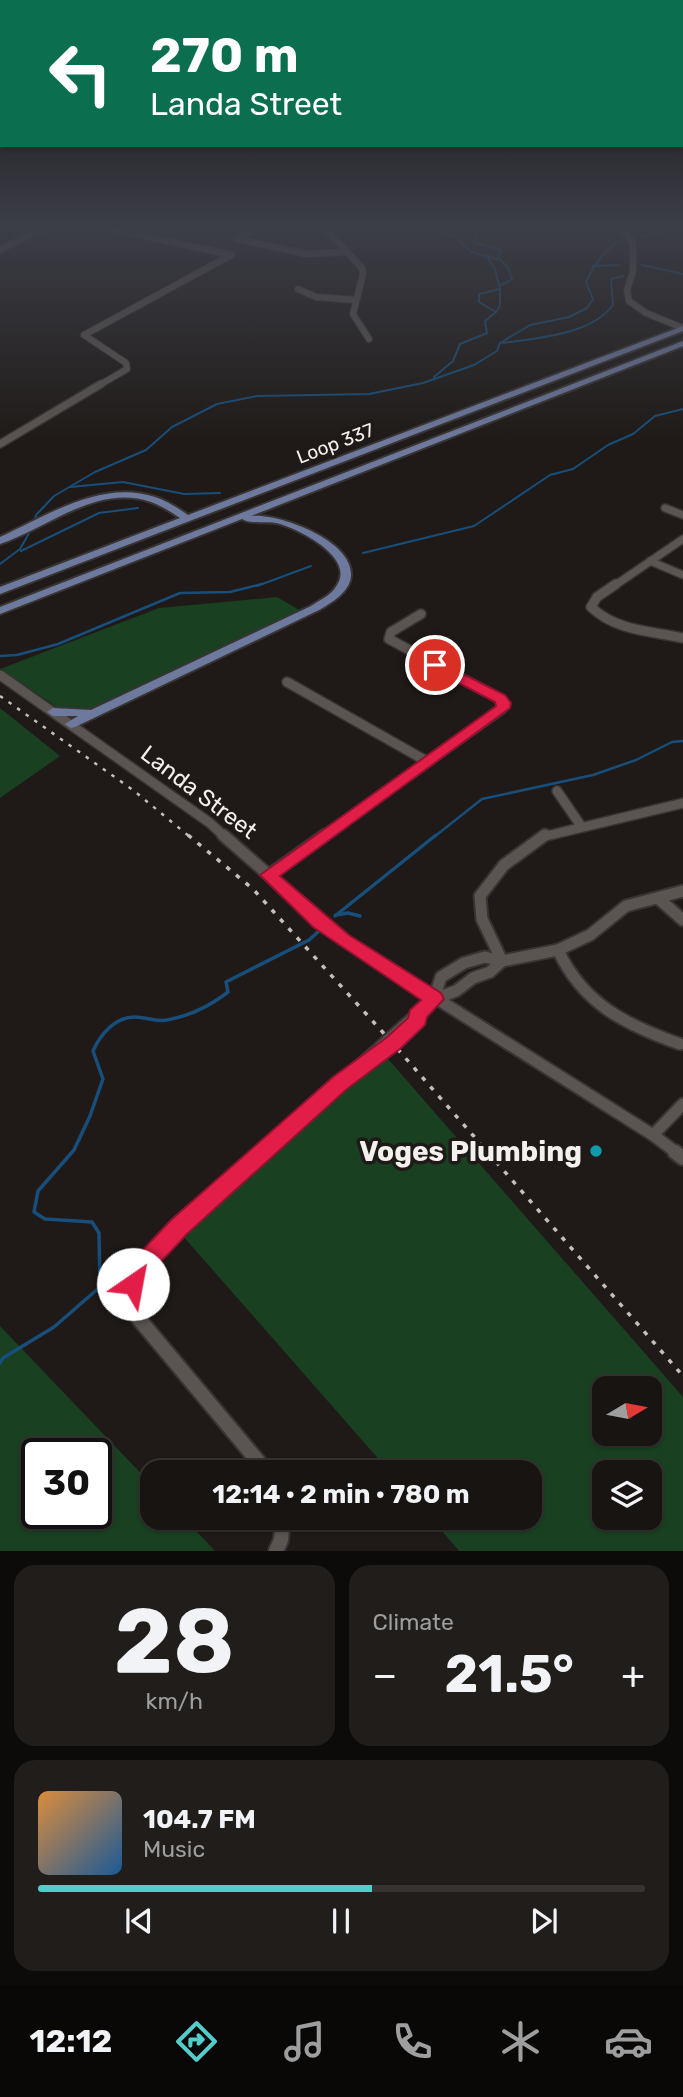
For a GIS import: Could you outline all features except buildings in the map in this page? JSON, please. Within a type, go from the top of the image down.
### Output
[{"type":"main road","name":"Loop 337","points":[[0,591],[683,328]]},
{"type":"main road","points":[[0,611],[683,340],[675,335],[663,337]]},
{"type":"main road","points":[[292,515],[301,492]]},
{"type":"main road","points":[[0,541],[93,499],[111,496],[150,498],[188,519]]},
{"type":"main road","points":[[228,521],[292,515]]},
{"type":"main road","points":[[71,724],[315,608],[339,592],[347,577],[344,561],[292,515]]},
{"type":"main road","points":[[53,712],[76,715],[102,710]]},
{"type":"street","points":[[0,444],[127,369],[126,363],[84,335],[151,298]]},
{"type":"street","points":[[321,298],[356,300],[354,318],[369,339]]},
{"type":"street","points":[[628,298],[646,313],[683,328]]},
{"type":"street","points":[[665,508],[683,515]]},
{"type":"street","points":[[683,539],[597,597],[591,607],[598,615],[621,625],[683,638]]},
{"type":"street","points":[[650,561],[683,575]]},
{"type":"street","points":[[269,875],[504,706],[500,698],[389,639],[391,632],[421,614]]},
{"type":"street","name":"Landa Street","points":[[0,675],[210,823],[319,922],[342,939],[653,1136],[683,1158]]},
{"type":"street","points":[[287,682],[428,762]]},
{"type":"street","points":[[557,791],[581,825]]},
{"type":"street","points":[[502,961],[479,909],[483,888],[537,839],[581,825],[683,803]]},
{"type":"street","points":[[434,999],[441,977],[464,963],[485,957],[502,961],[558,950],[590,935],[626,906],[683,891]]},
{"type":"street","points":[[658,898],[683,920]]},
{"type":"street","points":[[558,950],[582,991],[643,1032],[680,1044]]},
{"type":"street","points":[[257,1460],[139,1318],[133,1306],[133,1284],[146,1262],[179,1227],[356,1069],[368,1065],[419,1020],[417,1015],[434,999],[456,991],[477,976],[490,972],[502,961]]},
{"type":"street","points":[[464,963],[477,976]]},
{"type":"street","points":[[653,1136],[683,1104]]},
{"type":"street","points":[[276,1551],[282,1530]]},
{"type":"green space","points":[[277,597],[301,611],[106,706],[87,711],[63,711],[0,669],[159,608]]},
{"type":"green space","points":[[0,708],[60,756],[0,798]]},
{"type":"green space","points":[[382,1052],[683,1397],[683,1551],[459,1551],[441,1530],[542,1530],[542,1460],[379,1460],[182,1235]]},
{"type":"green space","points":[[0,1326],[107,1438],[21,1438],[21,1529],[112,1529],[112,1443],[140,1472],[140,1530],[195,1530],[215,1551],[0,1551]]},
{"type":"waterway","points":[[479,298],[479,302],[496,312]]},
{"type":"waterway","points":[[496,312],[500,306],[500,298]]},
{"type":"waterway","points":[[34,522],[36,515],[54,496],[95,472],[146,450],[172,427],[217,404],[257,396],[369,394],[423,383],[474,365],[497,351],[500,343],[530,325],[569,317],[587,308],[593,298]]},
{"type":"waterway","points":[[503,343],[547,337],[577,329],[603,315],[613,305],[612,298]]},
{"type":"waterway","points":[[434,377],[453,361],[460,344],[487,333],[485,321],[496,312]]},
{"type":"waterway","points":[[363,553],[474,526],[550,475],[573,469],[608,445],[633,434],[655,416],[683,409]]},
{"type":"waterway","points":[[70,487],[123,482],[184,494],[220,493]]},
{"type":"waterway","points":[[21,551],[99,513],[138,508]]},
{"type":"waterway","points":[[0,564],[20,549],[32,528]]},
{"type":"waterway","points":[[257,586],[311,566]]},
{"type":"waterway","points":[[0,656],[17,655],[58,644],[180,593],[230,592],[262,584]]},
{"type":"waterway","points":[[434,837],[482,799],[593,775],[636,760],[672,742],[683,741]]},
{"type":"waterway","points":[[336,915],[436,835]]},
{"type":"waterway","points":[[336,915],[348,913],[360,916]]},
{"type":"waterway","points":[[0,1363],[3,1358],[54,1327],[100,1287],[99,1233],[92,1222],[45,1219],[34,1212],[38,1191],[74,1150],[90,1116],[103,1079],[93,1051],[100,1039],[109,1028],[127,1018],[167,1020],[199,1010],[228,992],[226,982],[309,940],[319,931]]},
{"type":"railway","points":[[0,696],[133,790],[190,837]]},
{"type":"railway","points":[[188,835],[253,889],[388,1038],[683,1376]]},
{"type":"place","name":"Voges Plumbing","points":[[596,1151]]},
{"type":"route","points":[[133,1284],[146,1262],[179,1227],[356,1069],[368,1065],[419,1020],[417,1015],[434,999],[319,922],[269,875],[503,708],[500,698],[435,665]]}]
